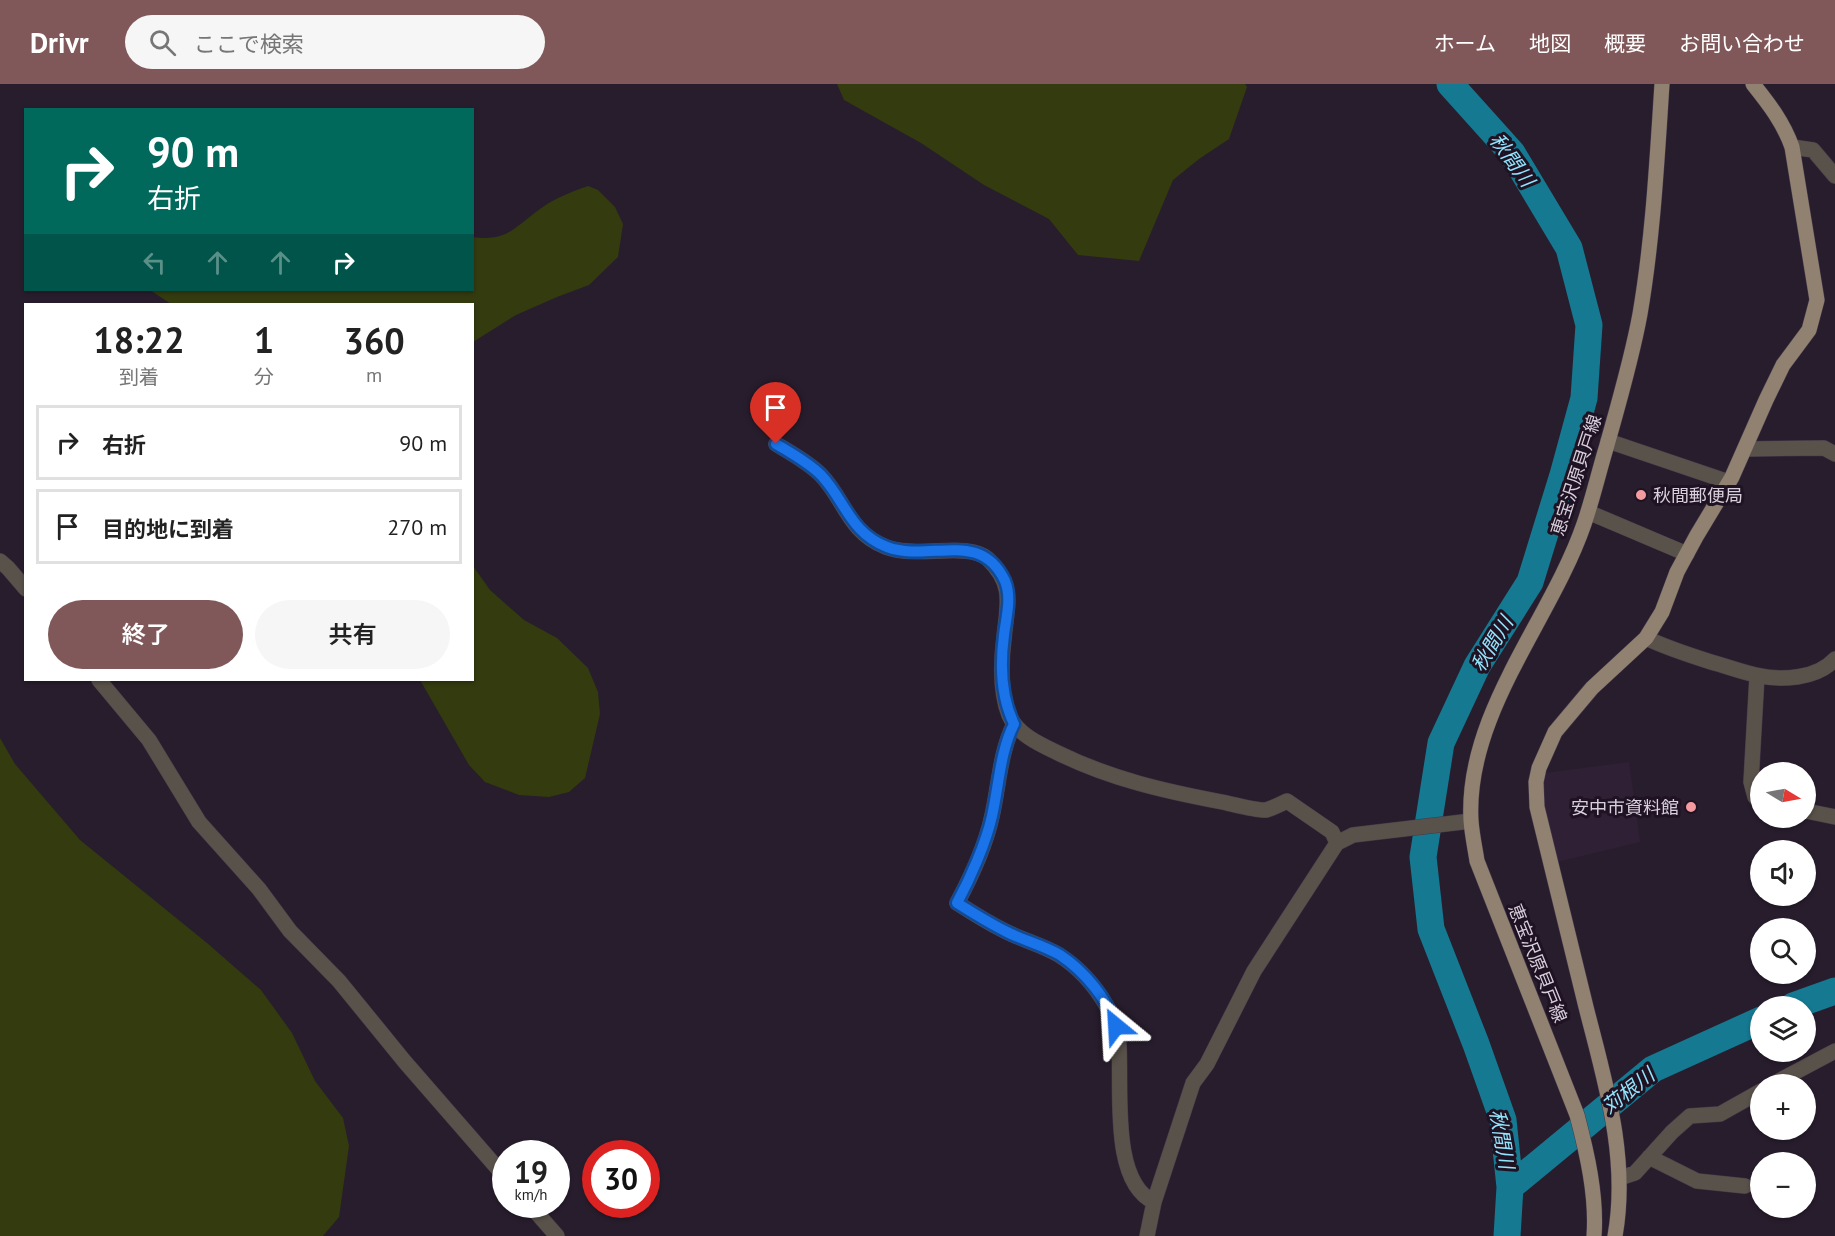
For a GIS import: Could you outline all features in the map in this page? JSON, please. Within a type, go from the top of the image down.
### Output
[{"type":"main road","name":"恵宝沢原貝戸線","points":[[1594,1236],[1594,1211],[1585,1147],[1577,1115],[1477,861],[1471,821],[1473,778],[1486,728],[1584,525],[1624,384],[1640,313],[1653,212],[1662,84]]},
{"type":"main road","name":"恵宝沢原貝戸線","points":[[1620,1178],[1613,1118],[1537,807],[1536,782],[1539,768],[1555,732],[1592,688],[1646,638],[1662,612],[1677,573],[1729,482],[1783,365],[1809,330],[1817,300],[1792,147],[1786,130],[1773,109],[1753,84]]},
{"type":"main road","points":[[1615,1236],[1620,1178]]},
{"type":"street","points":[[1792,147],[1813,150],[1835,176]]},
{"type":"street","points":[[1608,441],[1729,482]]},
{"type":"street","points":[[776,444],[820,474],[861,531],[884,546],[913,552],[968,550],[975,551],[988,560],[1005,582],[1008,592],[1002,657],[1004,697],[1014,724],[1024,734],[1090,768],[1134,783],[1265,810],[1287,801],[1332,832],[1337,843]]},
{"type":"street","points":[[1745,449],[1824,448],[1835,454]]},
{"type":"street","points":[[1588,512],[1687,554]]},
{"type":"street","points":[[0,561],[24,587]]},
{"type":"street","points":[[1646,638],[1664,647],[1757,676],[1779,678],[1807,674],[1821,670],[1835,659]]},
{"type":"street","points":[[1752,762],[1757,676]]},
{"type":"street","points":[[100,681],[149,740],[200,822],[259,889],[290,931],[339,981],[405,1062],[492,1162]]},
{"type":"street","points":[[1014,724],[1007,739],[992,818],[957,903],[1003,930],[1059,955],[1082,974],[1105,1003],[1113,1016],[1118,1033],[1119,1113],[1130,1173],[1146,1198],[1154,1202]]},
{"type":"street","points":[[1816,813],[1835,817]]},
{"type":"street","points":[[1147,1236],[1154,1202],[1193,1083],[1207,1064],[1254,971],[1337,843],[1353,835],[1471,821]]},
{"type":"street","points":[[1792,1074],[1835,1051]]},
{"type":"street","points":[[1620,1178],[1635,1173],[1672,1132],[1690,1116],[1720,1114],[1750,1097]]},
{"type":"street","points":[[1649,1157],[1697,1181],[1745,1186]]},
{"type":"street","points":[[541,1218],[557,1236]]},
{"type":"shaded area","points":[[1629,762],[1640,842],[1557,862],[1542,798],[1545,773]]},
{"type":"green space","points":[[837,84],[1245,84],[1247,87],[1229,139],[1173,180],[1139,261],[1078,255],[1049,219],[984,185],[921,143],[844,100]]},
{"type":"green space","points":[[588,186],[598,190],[615,207],[623,224],[618,257],[589,285],[516,315],[474,341],[474,303],[170,303],[152,291],[474,291],[474,237],[494,237],[510,232],[540,209],[569,193]]},
{"type":"green space","points":[[474,567],[490,590],[524,620],[557,638],[588,668],[598,692],[600,714],[585,778],[569,792],[549,797],[519,795],[485,782],[469,765],[421,681],[474,681]]},
{"type":"green space","points":[[0,738],[15,764],[80,840],[261,990],[292,1033],[315,1081],[343,1118],[349,1146],[339,1217],[323,1236],[0,1236]]},
{"type":"waterway","name":"秋間川","points":[[1450,84],[1512,153],[1569,248],[1589,325],[1584,398],[1530,582],[1477,666],[1441,743],[1423,857],[1431,929],[1503,1120],[1510,1187],[1507,1236]]},
{"type":"waterway","name":"苅根川","points":[[1816,998],[1835,991]]},
{"type":"waterway","name":"苅根川","points":[[1510,1187],[1653,1069],[1750,1025]]},
{"type":"place","name":"秋間郵便局","points":[[1641,495]]},
{"type":"place","name":"安中市資料館","points":[[1691,807]]},
{"type":"route","points":[[776,444],[820,474],[861,531],[884,546],[913,552],[975,551],[988,560],[1005,582],[1008,600],[1002,657],[1004,697],[1014,724],[1007,739],[992,818],[964,891],[957,903],[1003,930],[1059,955],[1070,963],[1105,1003],[1116,1026]]}]
